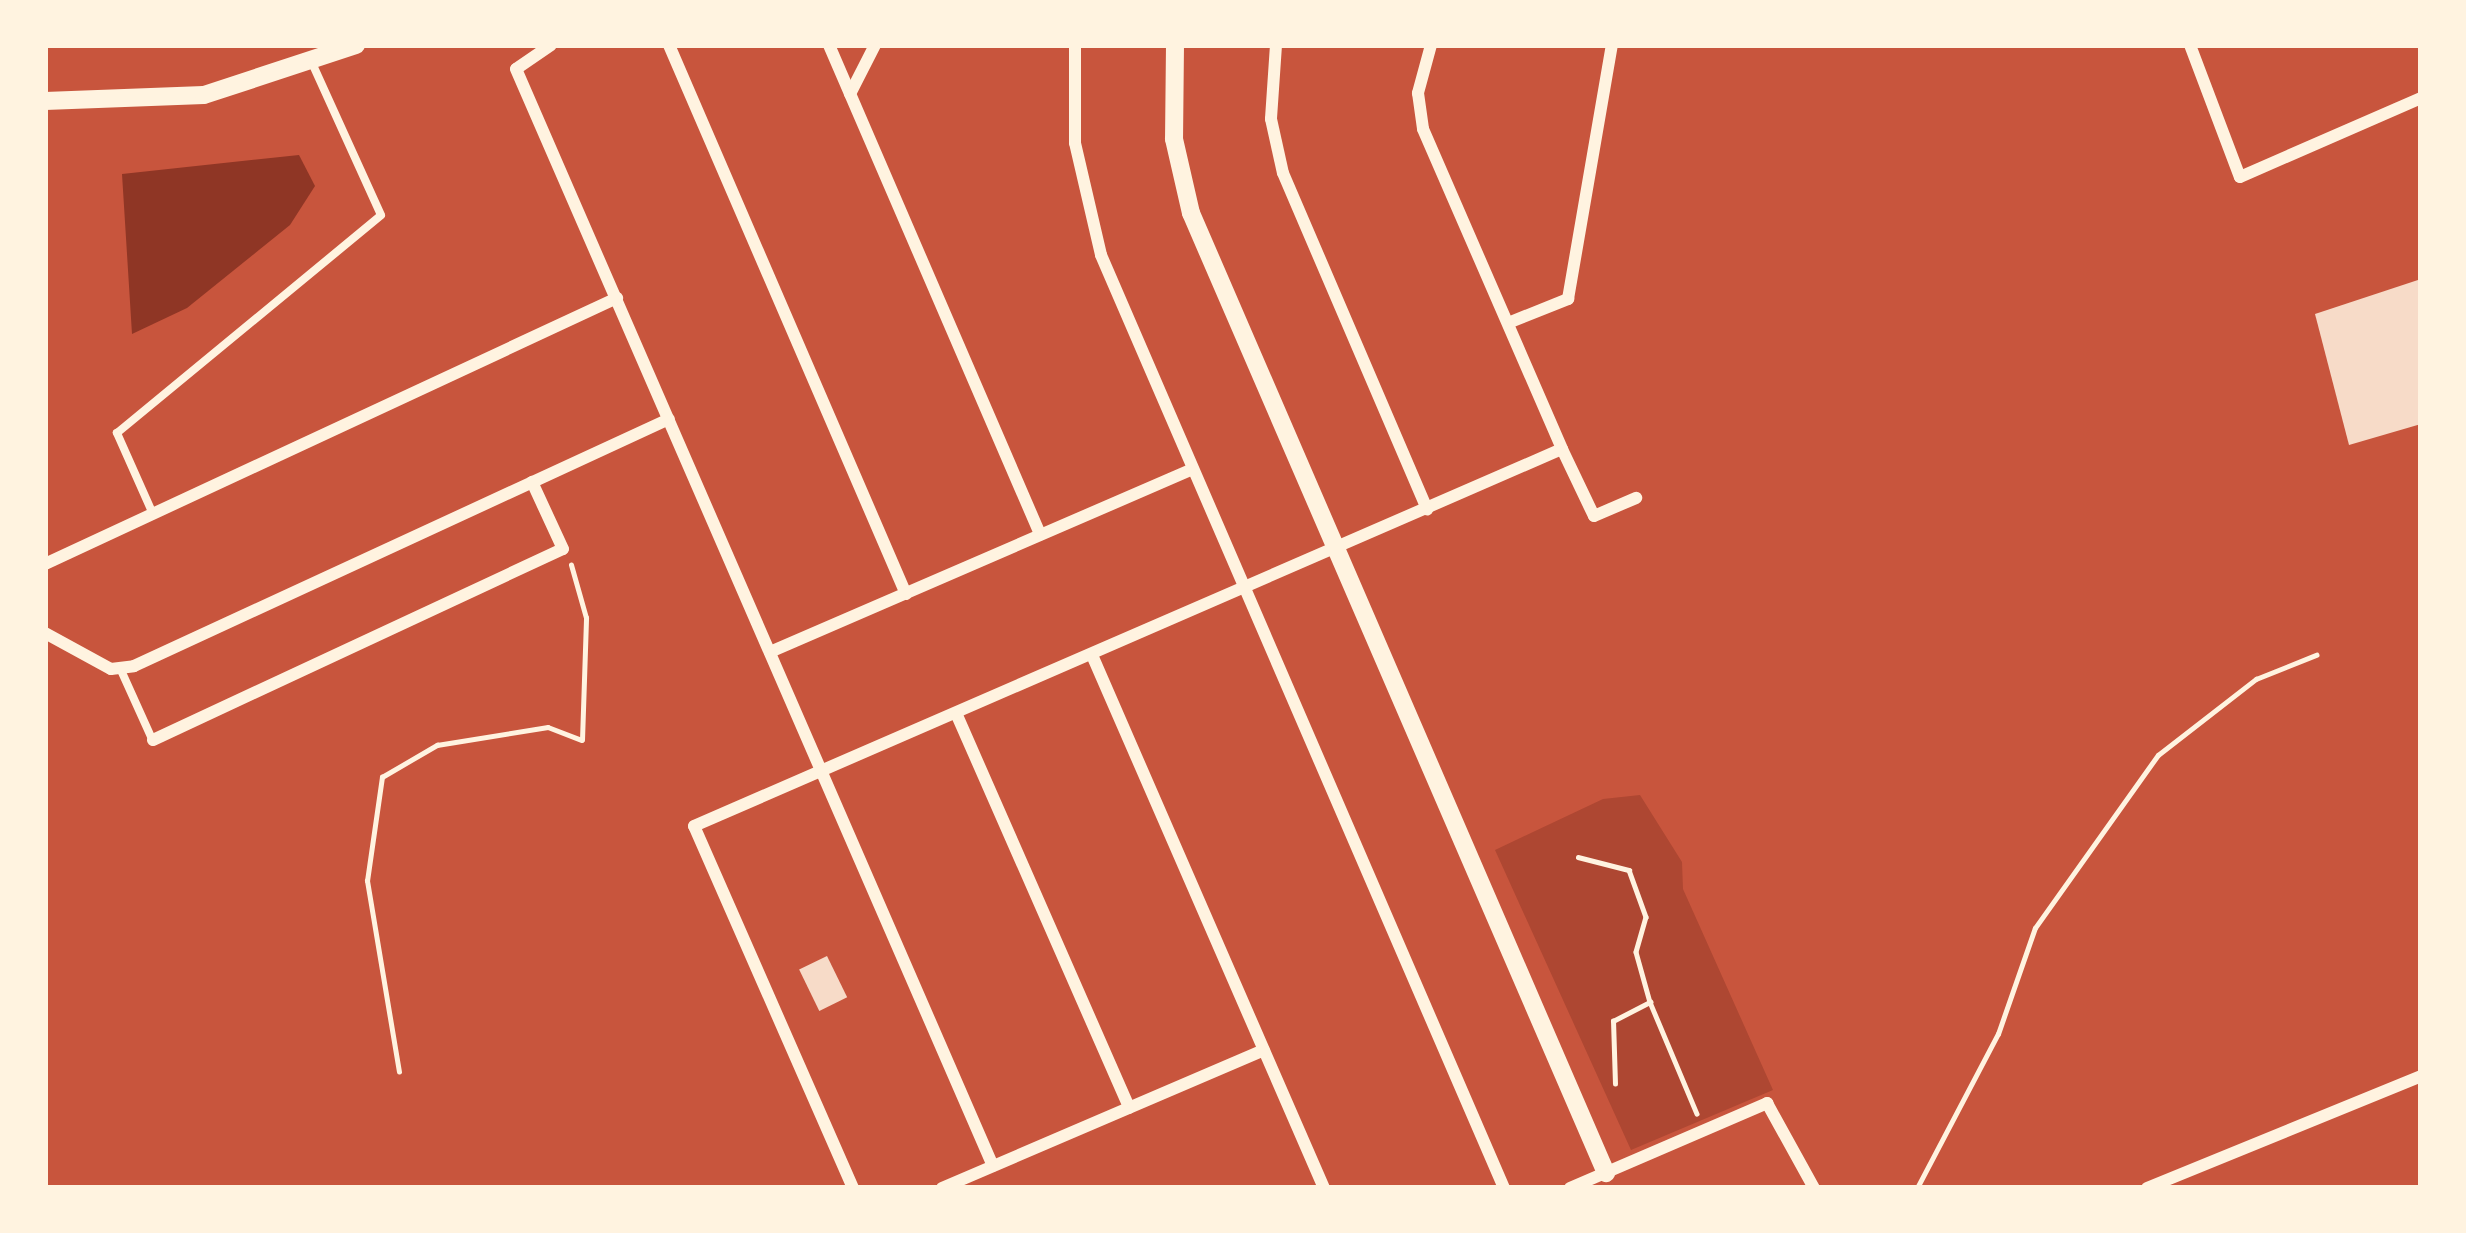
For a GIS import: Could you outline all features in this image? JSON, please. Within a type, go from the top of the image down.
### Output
[{"type":"street","points":[[45,100],[167,101],[313,65],[356,45]]},
{"type":"street","points":[[551,45],[516,69],[993,1166]]},
{"type":"street","points":[[668,45],[906,594]]},
{"type":"street","points":[[829,45],[1040,534]]},
{"type":"street","points":[[850,94],[875,45]]},
{"type":"street","points":[[1076,45],[1075,143],[1092,230],[1504,1188]]},
{"type":"street","points":[[1175,45],[1174,139],[1191,213],[1606,1173]]},
{"type":"street","points":[[1276,45],[1271,119],[1283,172],[1427,509]]},
{"type":"street","points":[[1431,45],[1418,93],[1424,130],[1562,449],[1594,516],[1636,498]]},
{"type":"street","points":[[1508,323],[1568,299],[1612,45]]},
{"type":"street","points":[[2190,45],[2240,177],[2421,98]]},
{"type":"street","points":[[45,564],[617,298]]},
{"type":"street","points":[[45,633],[120,668],[669,419]]},
{"type":"street","points":[[853,1188],[694,826],[1562,449]]},
{"type":"street","points":[[770,652],[1192,469]]},
{"type":"street","points":[[153,740],[563,549],[532,482]]},
{"type":"street","points":[[1092,655],[1324,1188]]},
{"type":"street","points":[[956,713],[1129,1108]]},
{"type":"street","points":[[942,1188],[1264,1050]]},
{"type":"street","points":[[2147,1188],[2421,1076]]},
{"type":"street","points":[[1570,1188],[1767,1102],[1814,1188]]},
{"type":"lane","points":[[154,514],[117,433],[381,215],[313,65]]},
{"type":"lane","points":[[120,668],[153,740]]},
{"type":"path","points":[[399,1072],[367,881],[382,777],[437,746],[548,727],[582,740],[586,618],[563,549]]},
{"type":"path","points":[[1917,1188],[1997,1034],[2035,928],[2158,755],[2256,679],[2316,655]]},
{"type":"path","points":[[1578,857],[1629,870],[1646,916],[1636,952],[1650,1002],[1703,1130]]},
{"type":"path","points":[[1615,1084],[1613,1022],[1650,1002]]},
{"type":"shaded area","points":[[299,155],[315,186],[290,225],[187,308],[132,334],[122,174]]},
{"type":"shaded area","points":[[1640,795],[1682,862],[1683,889],[1773,1090],[1631,1150],[1495,850],[1603,799]]},
{"type":"building","points":[[2421,279],[2421,424],[2349,445],[2315,314]]},
{"type":"building","points":[[827,956],[847,997],[819,1011],[799,970]]}]
